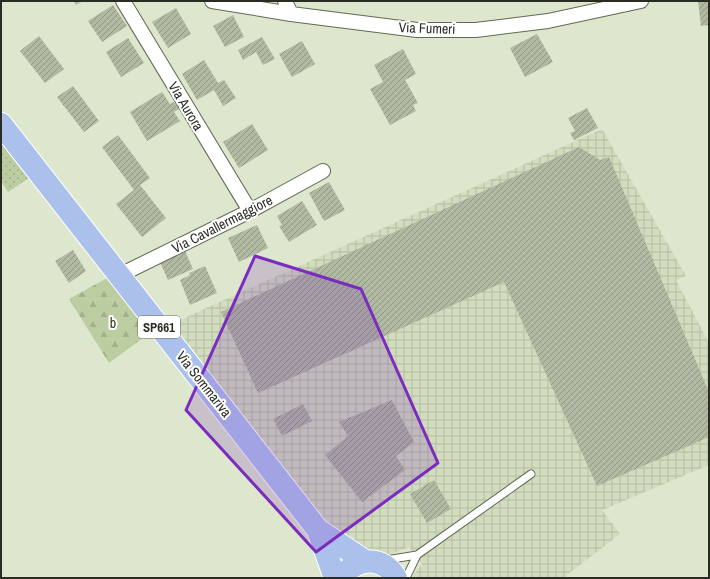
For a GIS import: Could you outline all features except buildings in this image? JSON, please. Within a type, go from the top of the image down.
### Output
[{"type":"main road","name":"Via Sommariva","points":[[1,124],[318,530],[335,578]]},
{"type":"main road","name":"Via Sommariva","points":[[318,530],[370,561],[385,566],[393,572],[396,578]]},
{"type":"main road","points":[[341,578],[347,570],[356,564],[370,561]]},
{"type":"street","name":"Via Aurora","points":[[122,1],[250,211]]},
{"type":"street","points":[[285,1],[291,14]]},
{"type":"street","name":"Via Fumeri","points":[[219,2],[291,14],[417,30],[476,30],[548,21],[641,1]]},
{"type":"street","name":"Via Cavallermaggiore","points":[[120,275],[250,211],[323,171]]},
{"type":"lane","points":[[370,561],[417,555],[531,474]]},
{"type":"lane","points":[[406,578],[417,555]]},
{"type":"highlighted area","points":[[255,256],[361,289],[438,463],[316,552],[186,410]]},
{"type":"shaded area","points":[[602,129],[686,276],[676,280],[709,343],[709,465],[602,510],[620,534],[563,578],[413,578],[414,574],[422,564],[409,547],[386,556],[361,551],[342,539],[305,500],[169,325]]},
{"type":"green space","points":[[1,141],[29,178],[8,192],[1,181]]},
{"type":"green space","name":"b","points":[[109,277],[151,332],[109,363],[69,299]]}]
